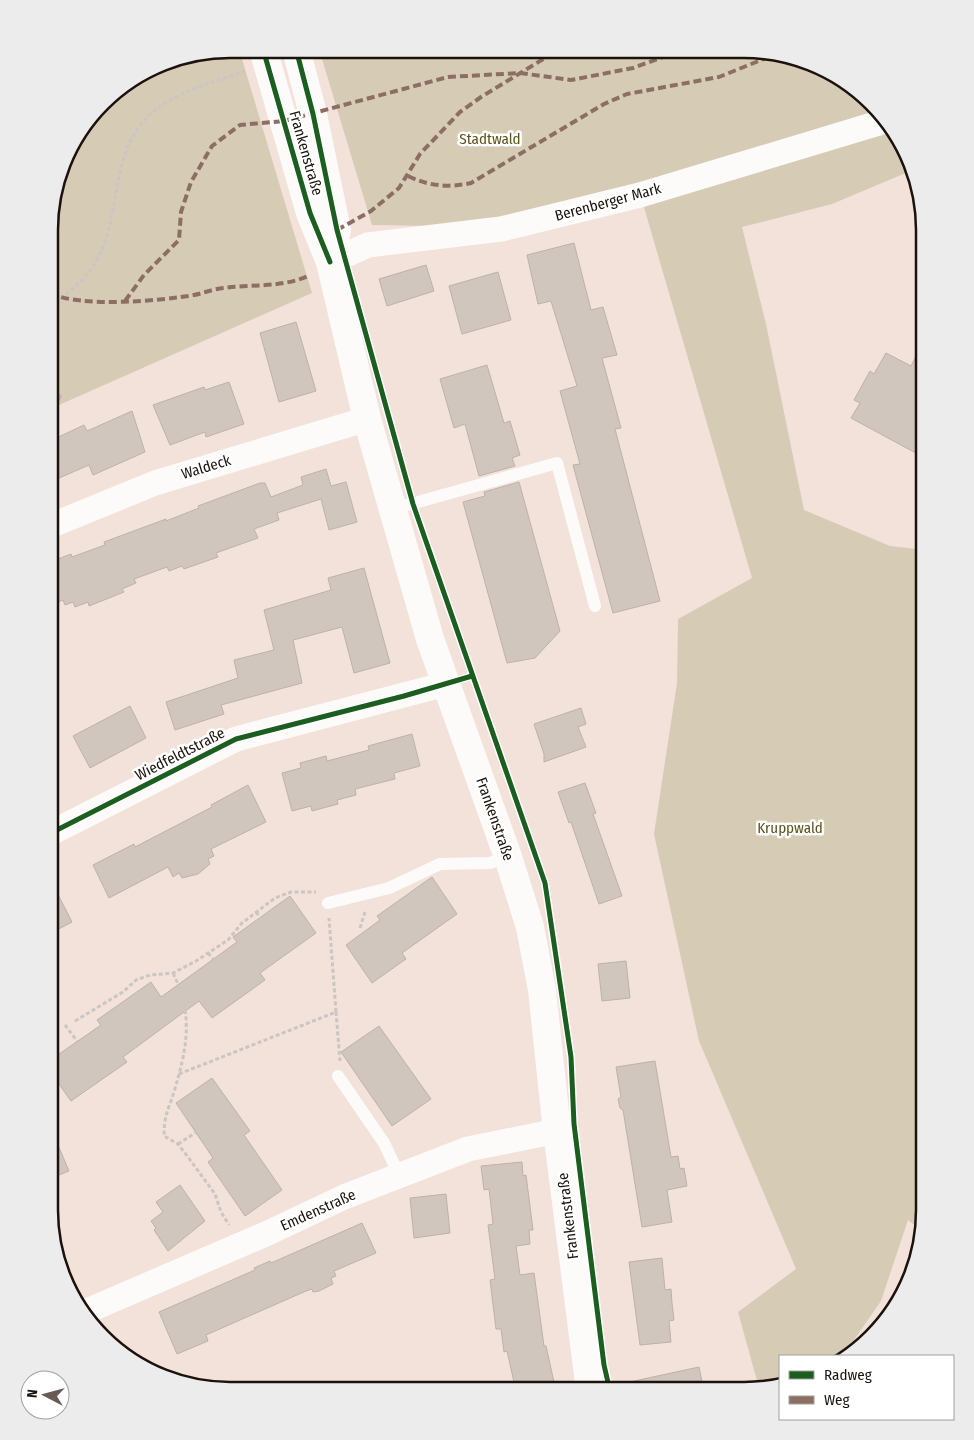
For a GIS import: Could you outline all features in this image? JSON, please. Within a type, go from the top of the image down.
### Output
[{"type":"main road","name":"Frankenstraße","points":[[266,58],[310,213],[330,262],[367,419],[446,684],[508,857],[530,927],[542,990],[557,1132],[589,1382]]},
{"type":"main road","name":"Frankenstraße","points":[[298,58],[313,114],[337,230],[330,262]]},
{"type":"street","name":"Berenberger Mark","points":[[330,262],[368,245],[501,229],[640,195],[879,123]]},
{"type":"street","name":"Waldeck","points":[[58,523],[155,483],[367,419]]},
{"type":"street","name":"Wiedfeldtstraße","points":[[58,829],[236,740],[446,684]]},
{"type":"street","name":"Emdenstraße","points":[[89,1310],[399,1175],[468,1149],[557,1132]]},
{"type":"lane","points":[[393,509],[557,463],[595,606]]},
{"type":"lane","points":[[328,903],[389,888],[440,864],[490,863],[508,857]]},
{"type":"lane","points":[[338,1076],[384,1144],[399,1175]]},
{"type":"path","points":[[58,300],[80,282],[96,262],[105,242],[123,156],[136,130],[154,112],[173,98],[261,58]]},
{"type":"path","points":[[76,1021],[123,992],[136,980],[150,975],[173,973],[208,953],[228,940],[242,923],[275,898],[291,892],[315,891],[328,903],[341,1055],[338,1076]]},
{"type":"path","points":[[256,912],[260,917]]},
{"type":"path","points":[[208,953],[213,960]]},
{"type":"path","points":[[173,973],[183,993],[186,1015],[186,1038],[180,1074],[165,1114],[164,1136],[178,1144],[215,1194],[221,1212],[240,1245]]},
{"type":"path","points":[[180,1074],[336,1012]]},
{"type":"path","points":[[65,1025],[77,1041]]},
{"type":"path","points":[[178,1144],[195,1133]]},
{"type":"green space","points":[[242,58],[312,293],[58,405],[58,229],[63,185],[75,153],[86,134],[100,116],[134,86],[164,71],[185,63],[207,59]]},
{"type":"green space","name":"Stadtwald","points":[[322,58],[767,59],[789,63],[831,81],[849,93],[878,122],[501,227],[372,225]]},
{"type":"green space","name":"Kruppwald","points":[[881,126],[893,143],[906,173],[832,204],[742,227],[766,324],[804,510],[890,546],[916,549],[915,1226],[908,1220],[881,1301],[849,1347],[837,1355],[779,1355],[779,1379],[757,1382],[738,1312],[796,1269],[699,1041],[654,834],[677,683],[678,619],[752,578],[641,197]]},
{"type":"building","points":[[574,243],[591,310],[603,307],[617,355],[602,358],[621,428],[615,429],[660,601],[613,613],[573,465],[580,464],[560,391],[577,386],[551,301],[538,304],[527,255]]},
{"type":"building","points":[[426,265],[434,291],[387,306],[379,279]]},
{"type":"building","points":[[498,272],[511,320],[462,334],[449,286]]},
{"type":"building","points":[[296,322],[316,391],[279,402],[260,333]]},
{"type":"building","points":[[886,353],[911,366],[916,356],[916,453],[851,418],[860,403],[854,400],[870,371],[874,374]]},
{"type":"building","points":[[487,365],[504,423],[510,421],[520,455],[512,458],[515,466],[479,476],[465,424],[454,428],[440,379]]},
{"type":"building","points":[[229,382],[244,424],[206,437],[205,432],[170,445],[153,405],[204,387],[205,390]]},
{"type":"building","points":[[132,411],[145,452],[93,475],[89,465],[58,479],[58,437],[84,425],[87,431]]},
{"type":"building","points":[[326,469],[331,486],[346,482],[357,522],[329,530],[321,499],[277,513],[279,520],[254,529],[258,538],[216,553],[218,557],[184,569],[182,566],[169,571],[167,567],[134,579],[136,583],[122,589],[124,592],[89,606],[88,602],[75,607],[73,602],[65,605],[63,600],[58,602],[58,559],[71,554],[72,557],[105,545],[104,542],[166,519],[166,521],[199,508],[198,506],[260,483],[265,483],[271,497],[303,485],[301,477]]},
{"type":"building","points":[[519,482],[560,631],[535,658],[507,663],[463,502],[485,496],[484,492]]},
{"type":"building","points":[[364,568],[390,663],[354,673],[342,627],[293,640],[302,683],[221,705],[224,714],[175,730],[166,702],[238,678],[234,660],[274,650],[264,610],[331,590],[328,578]]},
{"type":"building","points":[[130,706],[146,738],[90,768],[73,736]]},
{"type":"building","points":[[581,708],[586,724],[578,727],[586,747],[544,762],[544,754],[534,724]]},
{"type":"building","points":[[412,734],[420,766],[394,773],[395,779],[355,789],[356,795],[337,800],[338,804],[312,811],[311,806],[292,811],[282,773],[301,768],[300,763],[326,756],[327,761],[369,750],[368,746]]},
{"type":"building","points":[[585,783],[596,813],[593,814],[622,896],[599,904],[571,822],[569,823],[558,792]]},
{"type":"building","points":[[248,785],[266,822],[211,849],[214,856],[208,859],[210,864],[198,874],[182,878],[179,873],[173,877],[168,867],[109,898],[93,865],[134,844],[135,847],[212,807],[211,805]]},
{"type":"building","points":[[432,877],[457,914],[402,953],[406,959],[372,983],[346,945],[380,920],[377,916]]},
{"type":"building","points":[[58,895],[72,922],[58,929]]},
{"type":"building","points":[[290,896],[316,933],[260,973],[265,980],[212,1018],[199,1001],[123,1057],[127,1062],[71,1101],[58,1083],[58,1055],[101,1025],[97,1020],[151,982],[161,997],[237,942],[233,937]]},
{"type":"building","points":[[626,961],[630,998],[602,1001],[598,964]]},
{"type":"building","points":[[379,1026],[431,1099],[392,1126],[341,1052]]},
{"type":"building","points":[[655,1061],[671,1157],[678,1156],[680,1169],[684,1168],[687,1186],[667,1190],[672,1222],[642,1227],[623,1110],[620,1108],[618,1099],[621,1097],[616,1067]]},
{"type":"building","points":[[212,1078],[250,1131],[244,1135],[282,1190],[245,1216],[208,1162],[213,1158],[176,1103]]},
{"type":"building","points":[[58,1145],[69,1171],[58,1175]]},
{"type":"building","points":[[522,1162],[523,1176],[526,1175],[533,1230],[529,1230],[530,1244],[516,1246],[520,1275],[534,1273],[544,1346],[546,1346],[554,1382],[514,1382],[507,1351],[504,1352],[501,1329],[496,1329],[490,1280],[495,1279],[488,1225],[493,1224],[489,1189],[484,1190],[481,1166]]},
{"type":"building","points":[[180,1185],[205,1221],[168,1251],[154,1230],[156,1228],[151,1221],[163,1212],[156,1202]]},
{"type":"building","points":[[446,1194],[450,1233],[414,1238],[410,1198]]},
{"type":"building","points":[[362,1223],[376,1253],[334,1271],[336,1276],[331,1278],[333,1284],[319,1291],[313,1292],[312,1289],[306,1291],[206,1335],[208,1341],[177,1354],[159,1312],[255,1270],[254,1268],[270,1261],[271,1263]]},
{"type":"building","points":[[662,1258],[665,1290],[671,1289],[674,1320],[669,1321],[671,1342],[640,1345],[629,1262]]},
{"type":"building","points":[[699,1367],[702,1382],[630,1382]]},
{"type":"marked path","points":[[337,230],[371,211],[399,188],[420,154],[460,112],[545,58]]},
{"type":"marked path","points":[[125,301],[144,275],[179,240],[181,212],[191,182],[212,146],[240,125],[284,121],[448,77],[520,73],[571,80],[633,68],[660,58]]},
{"type":"marked path","points":[[408,176],[423,182],[439,185],[471,183],[604,104],[627,94],[719,77],[764,59]]},
{"type":"marked path","points":[[58,296],[100,302],[142,301],[194,295],[235,287],[279,284],[310,275]]},
{"type":"cycle path","points":[[266,58],[310,213],[330,262]]},
{"type":"cycle path","points":[[298,58],[313,114],[337,230],[413,504],[545,883],[571,1057],[574,1124],[604,1365],[608,1382]]},
{"type":"cycle path","points":[[58,829],[236,739],[404,696],[472,676]]}]
